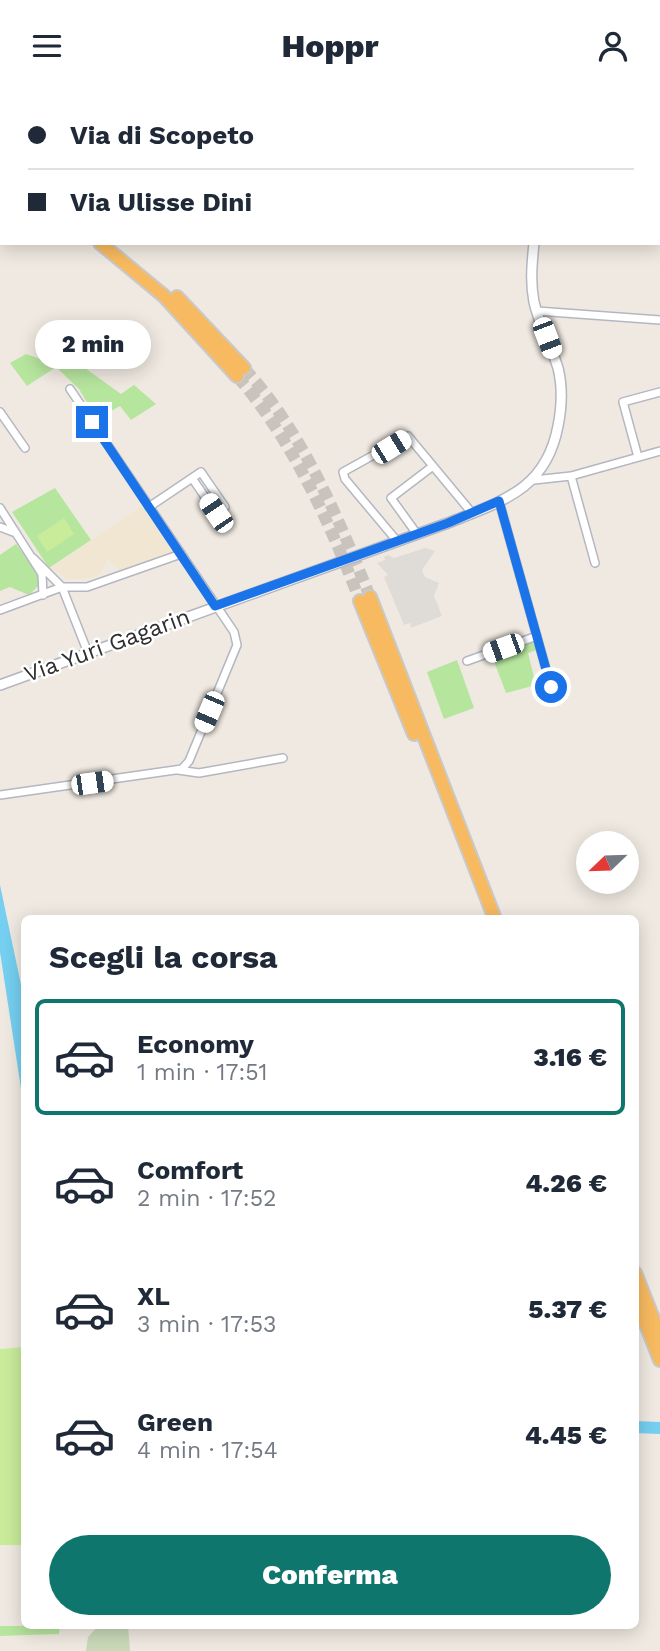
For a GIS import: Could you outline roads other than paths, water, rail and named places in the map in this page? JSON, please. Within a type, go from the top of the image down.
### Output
[{"type":"highway","points":[[102,245],[164,296],[241,372],[190,309],[117,245]]},
{"type":"highway","points":[[485,915],[365,599],[493,915]]},
{"type":"highway","points":[[639,1297],[660,1336]]},
{"type":"highway","points":[[639,1297],[660,1360]]},
{"type":"street","points":[[534,245],[531,275],[537,311],[557,364],[562,393],[554,446],[545,466],[534,480]]},
{"type":"street","points":[[537,311],[660,320]]},
{"type":"street","points":[[70,389],[234,632],[237,650],[189,761],[178,770]]},
{"type":"street","points":[[638,457],[623,402],[660,391]]},
{"type":"street","points":[[0,412],[25,448]]},
{"type":"street","points":[[397,541],[345,479],[343,472],[408,436],[472,513]]},
{"type":"street","points":[[534,480],[571,476],[660,451]]},
{"type":"street","points":[[417,534],[391,498],[433,466]]},
{"type":"street","points":[[149,507],[192,478],[201,472],[225,507],[216,513],[192,478]]},
{"type":"street","points":[[571,476],[595,563]]},
{"type":"street","name":"Via Yuri Gagarin","points":[[0,685],[472,513],[534,480]]},
{"type":"street","points":[[499,501],[551,687]]},
{"type":"street","points":[[0,508],[44,579],[43,595]]},
{"type":"street","points":[[0,527],[17,533]]},
{"type":"street","points":[[0,610],[62,587],[86,587],[181,554]]},
{"type":"street","points":[[33,558],[62,587],[88,653]]},
{"type":"street","points":[[467,661],[537,636]]},
{"type":"street","points":[[0,795],[178,770],[199,773],[283,758]]},
{"type":"water","points":[[0,885],[21,985],[21,1088],[0,952]]},
{"type":"waterway","points":[[639,1427],[660,1428]]},
{"type":"tunnel","points":[[244,368],[284,420],[317,477],[370,597]]},
{"type":"tunnel","points":[[237,376],[275,427],[308,483],[336,541],[360,601]]}]
